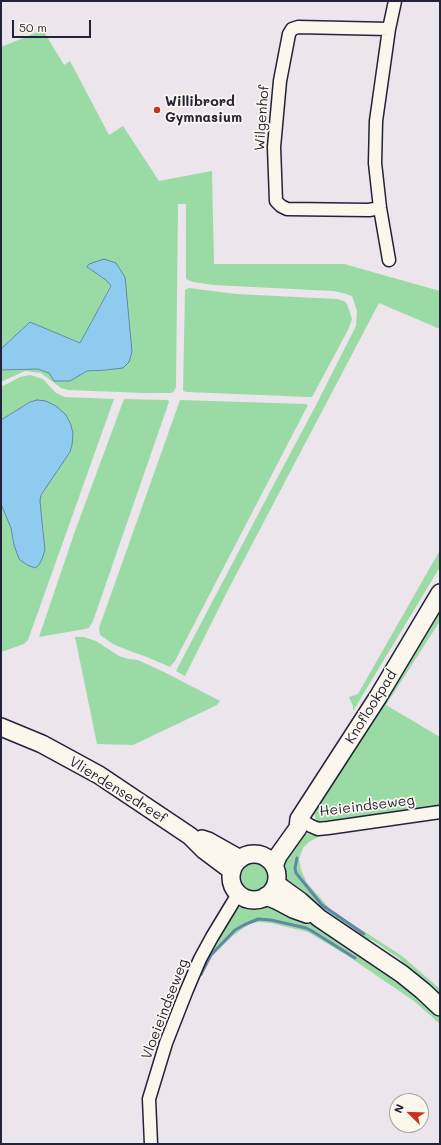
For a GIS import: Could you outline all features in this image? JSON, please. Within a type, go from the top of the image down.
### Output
[{"type":"main road","name":"Knoflookpad","points":[[275,875],[278,856],[298,828],[300,819],[378,697],[440,593]]},
{"type":"main road","name":"Vlierdensedreef","points":[[1,727],[42,744],[99,775],[190,836],[208,840],[236,865]]},
{"type":"main road","name":"Knoflookpad","points":[[262,855],[268,850],[290,822],[300,819]]},
{"type":"main road","points":[[275,875],[271,892],[260,899],[252,900],[238,894],[234,889],[231,877],[236,865],[246,855],[262,855],[267,858],[282,888],[300,901],[319,918],[402,974],[440,1007]]},
{"type":"main road","points":[[266,896],[293,910],[319,918]]},
{"type":"street","points":[[389,260],[380,208],[375,163],[376,125],[389,29],[395,1]]},
{"type":"street","name":"Wilgenhof","points":[[380,208],[369,210],[287,209],[281,206],[276,201],[274,147],[280,81],[289,34],[292,29],[298,27],[389,29]]},
{"type":"street","name":"Heieindseweg","points":[[300,819],[318,829],[440,812]]},
{"type":"street","name":"Vloeieindseweg","points":[[151,1144],[149,1099],[166,1043],[200,959],[238,894]]},
{"type":"green space","points":[[43,30],[64,65],[70,61],[109,135],[123,126],[159,181],[212,171],[214,264],[344,264],[440,291],[440,329],[379,303],[228,590],[185,676],[176,671],[356,326],[357,311],[352,296],[333,291],[213,285],[193,282],[186,279],[186,204],[178,204],[176,387],[174,391],[172,393],[143,393],[68,390],[61,388],[41,373],[25,371],[1,382],[1,370],[38,369],[70,381],[87,371],[123,368],[125,277],[87,267],[111,285],[80,343],[30,322],[1,349],[1,47]]},
{"type":"green space","points":[[189,288],[236,294],[337,299],[344,301],[347,304],[352,319],[349,328],[312,397],[187,392],[183,391],[185,290]]},
{"type":"green space","points":[[30,375],[43,379],[56,393],[65,397],[114,399],[28,640],[24,644],[1,652],[1,504],[11,528],[14,545],[44,536],[40,501],[41,495],[70,452],[30,402],[1,420],[1,387],[20,377]]},
{"type":"green space","points":[[124,399],[168,400],[169,402],[93,621],[89,628],[39,637],[75,531]]},
{"type":"green space","points":[[180,400],[308,405],[175,661],[170,667],[113,644],[100,635],[99,628]]},
{"type":"green space","points":[[440,550],[440,567],[353,711],[353,706],[349,697],[358,694]]},
{"type":"green space","points":[[440,604],[440,621],[386,705],[440,737],[440,808],[319,824],[315,817],[315,809]]},
{"type":"green space","points":[[75,637],[84,637],[96,641],[119,656],[138,660],[220,701],[217,705],[133,745],[97,744]]},
{"type":"green space","points":[[304,833],[321,835],[309,842],[303,848],[299,859],[301,870],[307,883],[331,910],[402,956],[440,989],[440,998],[409,973],[400,959],[372,940],[358,938],[282,878],[280,864]]},
{"type":"green space","points":[[253,861],[259,862],[266,868],[269,877],[268,883],[262,890],[253,893],[247,892],[240,886],[237,877],[238,871],[244,864]]},
{"type":"green space","points":[[263,904],[322,929],[359,952],[440,1014],[440,1024],[414,1001],[348,956],[308,932],[271,923],[258,922],[249,924],[234,935],[210,958],[202,976],[196,974],[223,929],[230,921],[228,919],[234,911],[239,907]]},
{"type":"water","points":[[104,259],[116,263],[125,277],[132,352],[129,362],[123,368],[87,371],[70,381],[54,381],[49,373],[38,369],[1,370],[1,349],[30,322],[80,343],[111,286],[106,280],[87,267],[89,264]]},
{"type":"water","points":[[37,400],[46,401],[56,406],[66,415],[71,425],[73,434],[70,452],[41,495],[40,501],[45,550],[39,565],[35,568],[27,565],[19,559],[14,545],[11,528],[1,504],[1,420],[30,402]]},
{"type":"waterway","points":[[297,858],[295,868],[296,873],[322,905],[364,934]]},
{"type":"waterway","points":[[201,974],[211,955],[235,930],[258,919],[271,920],[306,928],[355,958]]},
{"type":"place","name":"Willibrord Gymnasium","points":[[157,110]]}]
